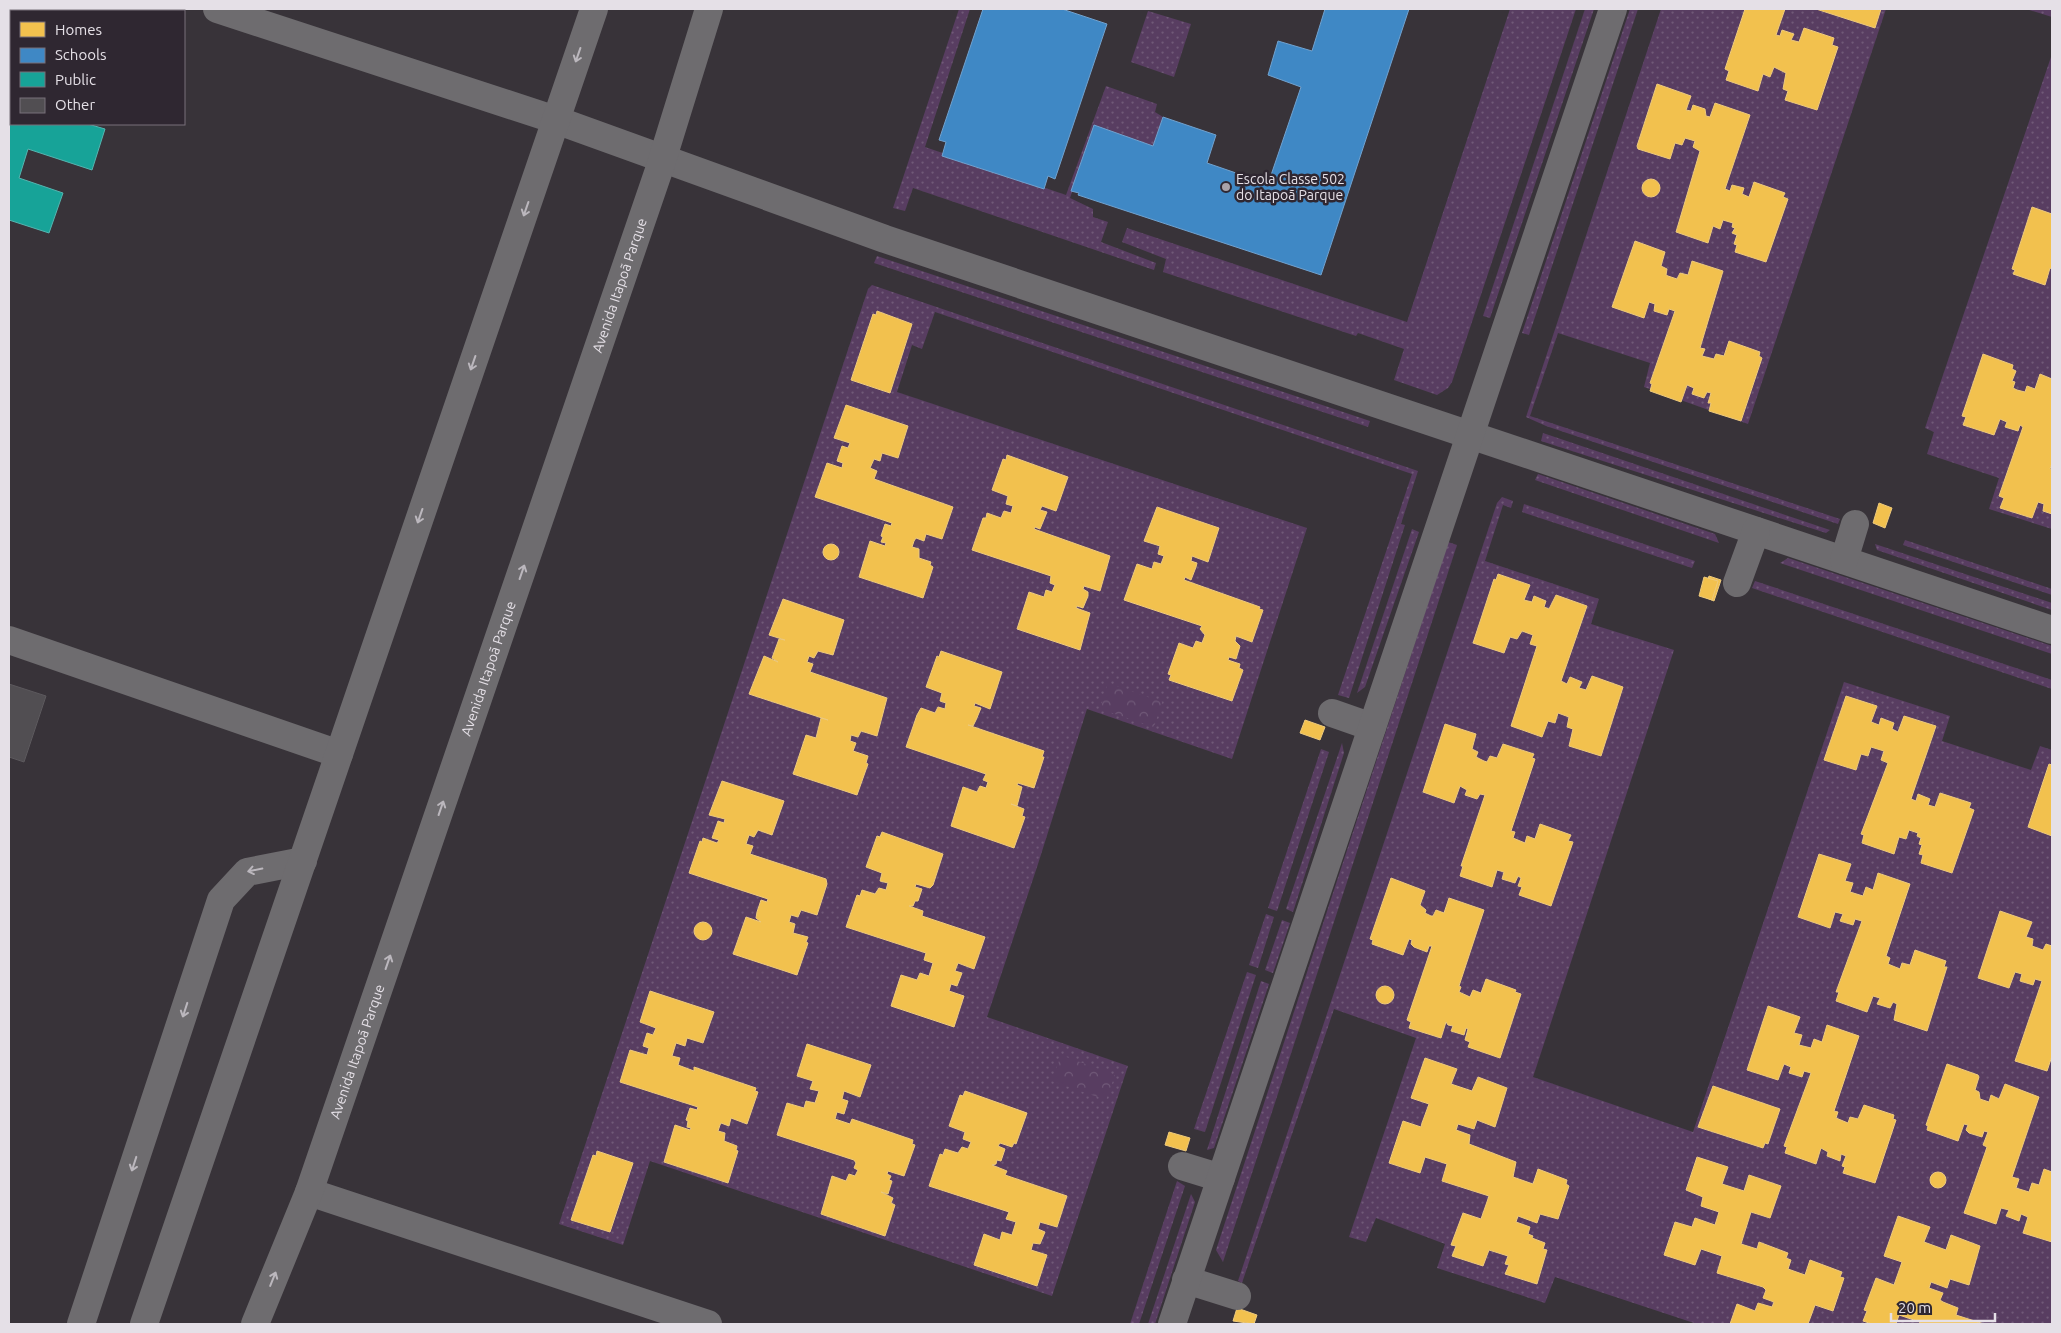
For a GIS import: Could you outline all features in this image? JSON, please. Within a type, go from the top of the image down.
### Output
[{"type":"street","points":[[217,9],[556,120],[885,239],[2052,630]]},
{"type":"street","points":[[144,1324],[594,9]]},
{"type":"street","name":"Avenida Itapoã Parque","points":[[255,1324],[309,1192],[662,159],[709,9]]},
{"type":"street","points":[[1172,1324],[1614,9]]},
{"type":"street","points":[[1844,560],[1855,524]]},
{"type":"street","points":[[1737,583],[1756,531]]},
{"type":"street","points":[[9,640],[339,754]]},
{"type":"street","points":[[1332,713],[1372,727]]},
{"type":"street","points":[[81,1324],[221,900],[247,872],[303,860]]},
{"type":"street","points":[[1182,1166],[1220,1178]]},
{"type":"street","points":[[309,1192],[708,1324]]},
{"type":"street","points":[[1186,1280],[1237,1296]]},
{"type":"green space","points":[[959,9],[970,9],[925,147],[1066,195],[1106,86],[1157,104],[1155,112],[1163,117],[1153,146],[1094,126],[1070,198],[1093,209],[1093,217],[1108,222],[1101,242],[1156,263],[1154,270],[913,188],[905,211],[893,208]]},
{"type":"green space","points":[[1510,9],[1576,9],[1452,382],[1448,388],[1437,395],[1394,380],[1404,349],[1358,333],[1356,336],[1163,272],[1166,259],[1122,242],[1127,228],[1407,322]]},
{"type":"green space","points":[[1585,9],[1594,9],[1490,318],[1483,316]]},
{"type":"green space","points":[[1630,9],[1638,9],[1529,335],[1522,333]]},
{"type":"green space","points":[[1661,9],[1886,9],[1748,424],[1644,387],[1650,363],[1558,333],[1530,416],[1840,519],[1838,524],[1546,426],[1526,417]]},
{"type":"green space","points":[[2026,9],[2052,9],[2052,17]]},
{"type":"green space","points":[[1148,11],[1191,24],[1174,77],[1131,62]]},
{"type":"green space","points":[[2052,54],[2052,529],[1989,509],[1999,478],[1927,454],[1934,432],[1925,428]]},
{"type":"green space","points":[[877,256],[1370,421],[1368,427],[874,263]]},
{"type":"green space","points":[[872,285],[1418,471],[1401,524],[1405,525],[1349,698],[1338,695],[1412,474],[935,312],[922,349],[912,345],[897,392],[1307,528],[1232,759],[1087,709],[987,1017],[1128,1066],[1052,1296],[650,1161],[623,1245],[559,1224],[868,289]]},
{"type":"green space","points":[[1543,433],[1830,530],[1826,533],[1541,441]]},
{"type":"green space","points":[[1538,474],[1715,534],[1719,543],[1535,480]]},
{"type":"green space","points":[[1502,497],[1513,501],[1511,508],[1503,505],[1485,561],[1599,599],[1591,624],[1674,650],[1533,1077],[1693,1132],[1844,682],[1950,716],[1942,741],[2031,770],[2040,746],[2052,750],[2052,1324],[1697,1324],[1555,1277],[1545,1303],[1437,1268],[1445,1244],[1376,1218],[1366,1242],[1349,1237],[1416,1038],[1334,1009],[1242,1283],[1238,1281],[1497,503]]},
{"type":"green space","points":[[1524,504],[1695,561],[1692,568],[1522,512]]},
{"type":"green space","points":[[1412,529],[1419,532],[1365,687],[1357,693]]},
{"type":"green space","points":[[1905,540],[2052,589],[2052,595],[1903,545]]},
{"type":"green space","points":[[1448,542],[1457,545],[1223,1262],[1216,1250]]},
{"type":"green space","points":[[1875,544],[2052,603],[2052,610],[1877,550]]},
{"type":"green space","points":[[1788,558],[2052,646],[2052,654],[1780,563]]},
{"type":"green space","points":[[1755,581],[2052,680],[2052,689],[1752,588]]},
{"type":"green space","points":[[1108,683],[1162,702],[1154,727],[1100,709]]},
{"type":"green space","points":[[1342,743],[1344,753],[1293,912],[1286,909]]},
{"type":"green space","points":[[1321,749],[1329,752],[1277,911],[1268,908]]},
{"type":"green space","points":[[1266,914],[1274,917],[1258,968],[1249,965]]},
{"type":"green space","points":[[1282,920],[1290,923],[1273,973],[1265,970]]},
{"type":"green space","points":[[1247,972],[1256,975],[1205,1132],[1194,1129]]},
{"type":"green space","points":[[1261,981],[1269,984],[1214,1148],[1207,1150]]},
{"type":"green space","points":[[1061,1055],[1115,1075],[1106,1100],[1052,1081]]},
{"type":"green space","points":[[1177,1181],[1185,1186],[1139,1324],[1130,1324]]},
{"type":"green space","points":[[1191,1194],[1195,1202],[1155,1324],[1148,1324]]},
{"type":"building: Homes","points":[[1745,9],[1785,9],[1776,35],[1780,36],[1782,30],[1794,34],[1791,40],[1799,42],[1804,28],[1834,38],[1832,45],[1838,47],[1817,110],[1785,100],[1788,91],[1783,89],[1786,73],[1774,67],[1770,77],[1763,74],[1758,91],[1726,80],[1729,71],[1725,69]]},
{"type":"building: Homes","points":[[1816,9],[1881,9],[1875,28]]},
{"type":"building: Homes","points":[[1657,84],[1691,96],[1686,110],[1691,111],[1693,105],[1705,109],[1706,116],[1710,117],[1715,103],[1750,115],[1725,189],[1730,191],[1732,185],[1744,188],[1742,194],[1749,197],[1754,182],[1785,193],[1783,197],[1788,199],[1766,262],[1735,252],[1737,245],[1734,244],[1737,235],[1732,233],[1735,228],[1732,227],[1733,223],[1723,220],[1720,229],[1713,226],[1708,243],[1676,232],[1700,151],[1693,147],[1695,141],[1685,138],[1682,145],[1675,143],[1670,159],[1638,149],[1637,146]]},
{"type":"building: Homes","points":[[1651,179],[1657,182],[1660,188],[1657,194],[1651,197],[1645,194],[1642,188],[1645,182]]},
{"type":"building: Homes","points":[[2032,207],[2052,214],[2052,269],[2050,268],[2045,285],[2013,274],[2015,270],[2012,269]]},
{"type":"building: Homes","points":[[1635,241],[1665,252],[1661,266],[1667,269],[1666,275],[1668,276],[1677,279],[1680,273],[1688,275],[1692,261],[1723,271],[1700,348],[1705,349],[1702,356],[1714,359],[1716,354],[1724,356],[1729,341],[1760,352],[1759,356],[1762,358],[1741,421],[1709,411],[1711,403],[1708,403],[1711,393],[1707,392],[1704,398],[1692,394],[1694,388],[1687,385],[1681,402],[1650,391],[1652,384],[1650,383],[1675,311],[1669,309],[1667,315],[1654,311],[1655,304],[1649,302],[1644,318],[1612,307]]},
{"type":"building: Homes","points":[[877,311],[912,324],[890,393],[851,380],[873,314],[876,315]]},
{"type":"building: Homes","points":[[1983,354],[2013,365],[2012,369],[2016,371],[2012,381],[2015,382],[2013,388],[2017,390],[2025,392],[2027,386],[2035,389],[2040,374],[2052,379],[2052,463],[2050,469],[2052,470],[2052,514],[2043,511],[2044,504],[2038,502],[2032,518],[2000,508],[2004,498],[1999,496],[2023,427],[2020,425],[2018,431],[2005,427],[2007,422],[2000,419],[1994,435],[1963,425],[1966,417],[1962,416]]},
{"type":"building: Homes","points":[[846,405],[908,426],[898,458],[882,453],[880,461],[874,459],[870,468],[877,471],[874,479],[953,507],[942,539],[926,534],[924,541],[916,538],[912,547],[919,549],[919,558],[931,562],[930,565],[933,567],[923,598],[859,577],[870,541],[885,546],[886,543],[881,542],[883,537],[881,536],[885,524],[891,526],[892,523],[815,497],[827,463],[842,468],[843,463],[837,461],[842,446],[848,448],[850,443],[834,438]]},
{"type":"building: Homes","points":[[1007,455],[1068,477],[1056,511],[1042,506],[1040,510],[1047,512],[1040,529],[1035,527],[1034,529],[1110,556],[1100,591],[1084,586],[1083,589],[1088,592],[1088,596],[1083,608],[1077,606],[1076,608],[1090,613],[1080,650],[1017,629],[1029,592],[1044,597],[1046,590],[1052,592],[1055,585],[1050,583],[1051,576],[972,550],[983,518],[986,518],[987,513],[1001,518],[1004,511],[1011,513],[1013,506],[1006,504],[1008,496],[992,490],[1003,459],[1006,460]]},
{"type":"building: Homes","points":[[1879,503],[1892,508],[1885,528],[1873,523]]},
{"type":"building: Homes","points":[[1157,507],[1219,528],[1208,562],[1192,556],[1191,561],[1197,563],[1196,567],[1191,580],[1185,577],[1184,580],[1260,607],[1259,609],[1263,610],[1252,642],[1236,636],[1235,641],[1240,646],[1236,659],[1229,657],[1228,660],[1240,664],[1239,668],[1243,670],[1232,701],[1169,680],[1171,675],[1168,674],[1179,643],[1193,648],[1196,641],[1202,643],[1205,635],[1200,629],[1202,626],[1124,600],[1137,564],[1152,569],[1154,562],[1161,564],[1164,556],[1158,554],[1160,546],[1144,541]]},
{"type":"building: Homes","points":[[828,544],[834,544],[839,549],[837,558],[828,560],[823,555],[823,549]]},
{"type":"building: Homes","points":[[1498,574],[1530,585],[1524,600],[1532,602],[1534,596],[1546,601],[1544,607],[1549,609],[1556,595],[1587,606],[1561,681],[1567,684],[1570,677],[1582,682],[1579,688],[1586,690],[1592,676],[1623,687],[1601,756],[1569,746],[1573,729],[1567,727],[1569,717],[1558,713],[1555,723],[1548,721],[1542,737],[1511,726],[1537,646],[1530,644],[1533,635],[1522,631],[1517,639],[1510,637],[1504,653],[1473,643],[1494,579],[1496,580]]},
{"type":"building: Homes","points":[[1709,576],[1721,580],[1714,601],[1702,596]]},
{"type":"building: Homes","points":[[1704,577],[1718,581],[1712,600],[1699,596]]},
{"type":"building: Homes","points":[[783,599],[844,620],[833,655],[818,651],[814,658],[809,656],[807,662],[813,664],[810,672],[887,698],[877,736],[861,731],[858,737],[851,735],[850,741],[856,743],[853,751],[868,756],[866,763],[868,764],[857,795],[793,774],[806,735],[816,738],[821,718],[828,720],[749,694],[764,656],[778,662],[772,658],[779,639],[785,640],[769,635]]},
{"type":"building: Homes","points":[[941,651],[1002,672],[990,709],[975,703],[974,706],[981,708],[973,726],[968,725],[1044,751],[1042,757],[1044,757],[1034,788],[1018,783],[1017,785],[1022,787],[1017,806],[1011,804],[1024,809],[1022,816],[1025,817],[1014,848],[951,826],[963,787],[977,792],[980,786],[986,788],[988,782],[983,780],[986,774],[906,747],[921,708],[935,713],[938,707],[945,709],[946,703],[940,701],[942,693],[926,687],[937,656],[939,657]]},
{"type":"building: Homes","points":[[1846,696],[1877,706],[1871,722],[1879,725],[1881,718],[1894,723],[1892,729],[1898,732],[1904,716],[1936,726],[1911,799],[1916,801],[1918,794],[1930,799],[1928,805],[1935,807],[1940,793],[1971,803],[1969,808],[1974,810],[1952,873],[1921,863],[1923,855],[1919,854],[1922,845],[1919,844],[1921,838],[1917,836],[1918,833],[1909,830],[1906,839],[1899,837],[1894,854],[1862,843],[1864,835],[1861,834],[1888,763],[1881,760],[1884,751],[1871,747],[1868,756],[1861,754],[1856,770],[1824,760]]},
{"type":"building: Homes","points":[[1305,720],[1325,727],[1320,740],[1300,733]]},
{"type":"building: Homes","points":[[1445,724],[1476,734],[1472,749],[1478,752],[1476,757],[1484,761],[1487,762],[1490,756],[1497,758],[1503,744],[1534,754],[1532,758],[1535,759],[1511,831],[1515,832],[1513,838],[1525,843],[1527,836],[1535,839],[1540,824],[1571,835],[1568,841],[1573,842],[1551,906],[1519,895],[1522,887],[1518,886],[1521,878],[1518,876],[1515,883],[1502,879],[1504,872],[1497,870],[1492,887],[1460,876],[1463,866],[1461,866],[1485,795],[1480,794],[1477,799],[1465,795],[1467,790],[1460,786],[1454,803],[1423,792]]},
{"type":"building: Homes","points":[[2049,764],[2052,765],[2052,836],[2028,827]]},
{"type":"building: Homes","points":[[722,781],[784,801],[772,835],[758,830],[754,837],[749,835],[746,844],[753,846],[750,854],[826,879],[827,884],[817,915],[801,910],[798,917],[791,915],[789,922],[795,924],[793,933],[808,937],[806,942],[808,943],[797,975],[733,954],[746,917],[761,922],[756,918],[757,912],[761,900],[767,902],[768,899],[689,873],[700,841],[702,842],[703,838],[717,843],[719,840],[712,838],[718,821],[724,823],[725,819],[709,815]]},
{"type":"building: Homes","points":[[882,832],[943,854],[933,885],[930,888],[916,884],[915,887],[922,889],[918,901],[915,901],[913,906],[909,906],[923,911],[922,916],[985,937],[974,969],[958,963],[955,971],[962,973],[957,986],[951,984],[949,991],[964,996],[954,1027],[891,1006],[901,975],[917,980],[920,973],[929,976],[933,963],[924,960],[926,953],[846,927],[857,895],[860,896],[862,890],[875,894],[879,888],[886,890],[888,883],[880,881],[882,873],[866,867],[877,836],[880,837]]},
{"type":"building: Homes","points":[[1819,854],[1851,864],[1845,881],[1853,883],[1850,892],[1863,896],[1866,887],[1873,890],[1878,873],[1910,884],[1886,956],[1890,958],[1888,964],[1900,969],[1902,963],[1910,965],[1915,950],[1946,961],[1944,967],[1947,967],[1927,1031],[1894,1020],[1897,1004],[1893,1002],[1890,1008],[1877,1004],[1880,998],[1873,996],[1867,1012],[1836,1001],[1839,992],[1836,992],[1862,921],[1855,919],[1853,925],[1840,921],[1843,914],[1835,912],[1830,928],[1798,917]]},
{"type":"building: Homes","points":[[1391,878],[1425,891],[1420,905],[1426,910],[1425,913],[1431,916],[1433,916],[1436,910],[1444,913],[1449,898],[1484,910],[1459,986],[1461,987],[1459,992],[1470,997],[1473,990],[1481,993],[1486,979],[1516,990],[1515,992],[1521,994],[1500,1058],[1468,1047],[1470,1042],[1465,1040],[1468,1029],[1466,1028],[1464,1035],[1451,1031],[1453,1026],[1448,1025],[1446,1022],[1441,1038],[1409,1028],[1411,1022],[1407,1020],[1432,946],[1429,946],[1427,952],[1414,947],[1411,944],[1412,940],[1409,939],[1403,955],[1372,944],[1373,940],[1370,939]]},
{"type":"building: Homes","points":[[2000,911],[2032,922],[2026,937],[2033,939],[2032,946],[2043,950],[2046,944],[2052,946],[2052,1056],[2047,1071],[2015,1061],[2042,981],[2035,979],[2033,985],[2020,981],[2022,974],[2015,972],[2009,988],[1978,978]]},
{"type":"building: Homes","points":[[703,922],[709,925],[712,931],[709,937],[703,940],[697,937],[694,931],[697,925]]},
{"type":"building: Homes","points":[[1385,986],[1391,989],[1394,995],[1391,1001],[1385,1004],[1379,1001],[1376,995],[1379,989]]},
{"type":"building: Homes","points":[[650,991],[714,1012],[703,1043],[687,1038],[685,1046],[676,1043],[672,1056],[680,1058],[678,1065],[694,1071],[694,1067],[756,1088],[755,1091],[758,1092],[747,1124],[731,1118],[729,1126],[721,1123],[718,1131],[725,1133],[724,1141],[737,1146],[736,1150],[738,1151],[728,1183],[664,1162],[675,1125],[690,1130],[691,1128],[687,1127],[688,1121],[686,1120],[690,1108],[697,1110],[698,1107],[620,1082],[630,1050],[647,1055],[649,1048],[643,1046],[647,1033],[653,1035],[656,1028],[640,1022]]},
{"type":"building: Homes","points":[[1768,1006],[1800,1017],[1794,1033],[1802,1035],[1799,1045],[1811,1048],[1814,1039],[1822,1042],[1827,1025],[1859,1036],[1834,1111],[1838,1112],[1836,1118],[1848,1123],[1850,1117],[1858,1119],[1864,1105],[1894,1115],[1893,1119],[1896,1120],[1875,1183],[1843,1173],[1845,1167],[1842,1166],[1846,1156],[1841,1154],[1840,1161],[1827,1156],[1828,1152],[1821,1148],[1816,1164],[1785,1153],[1787,1147],[1784,1146],[1811,1073],[1804,1071],[1802,1077],[1789,1073],[1791,1067],[1784,1064],[1778,1080],[1747,1070]]},
{"type":"building: Homes","points":[[807,1044],[871,1065],[860,1097],[844,1091],[842,1099],[848,1101],[844,1114],[837,1112],[835,1119],[850,1124],[852,1119],[913,1140],[912,1144],[915,1145],[904,1176],[888,1171],[887,1174],[891,1176],[889,1180],[892,1181],[888,1194],[881,1192],[893,1198],[891,1203],[895,1205],[885,1236],[821,1214],[832,1176],[846,1181],[849,1174],[855,1176],[858,1170],[854,1168],[856,1163],[854,1160],[777,1135],[787,1103],[804,1108],[806,1101],[815,1103],[819,1091],[810,1089],[813,1081],[797,1076]]},
{"type":"building: Homes","points":[[1425,1058],[1457,1069],[1451,1084],[1472,1091],[1478,1077],[1507,1088],[1495,1127],[1477,1120],[1474,1129],[1458,1124],[1456,1130],[1470,1135],[1469,1144],[1516,1162],[1513,1177],[1533,1184],[1538,1169],[1567,1180],[1566,1184],[1569,1186],[1558,1219],[1540,1214],[1537,1223],[1518,1216],[1516,1222],[1530,1227],[1528,1234],[1533,1236],[1532,1238],[1545,1243],[1543,1249],[1547,1250],[1537,1284],[1505,1274],[1509,1265],[1505,1264],[1508,1256],[1489,1250],[1483,1266],[1452,1256],[1456,1246],[1451,1245],[1463,1213],[1481,1219],[1489,1196],[1442,1181],[1447,1164],[1425,1157],[1420,1173],[1389,1163],[1403,1121],[1421,1127],[1429,1104],[1411,1098]]},
{"type":"building: Homes","points":[[1947,1064],[1978,1075],[1975,1090],[1979,1092],[1980,1099],[1989,1102],[1991,1095],[1999,1099],[2005,1084],[2039,1097],[2012,1177],[2019,1179],[2016,1188],[2029,1192],[2032,1183],[2039,1185],[2044,1169],[2052,1172],[2052,1242],[2023,1233],[2028,1217],[2021,1214],[2019,1221],[2006,1216],[2009,1210],[2001,1208],[1996,1224],[1964,1213],[1987,1147],[1983,1145],[1988,1132],[1984,1131],[1982,1137],[1969,1133],[1966,1130],[1968,1125],[1964,1124],[1958,1141],[1927,1130],[1928,1126],[1926,1125]]},
{"type":"building: Homes","points":[[1713,1086],[1780,1109],[1768,1144],[1765,1143],[1763,1148],[1698,1127]]},
{"type":"building: Homes","points":[[965,1091],[1027,1113],[1016,1144],[1014,1143],[1012,1147],[1000,1143],[998,1146],[1005,1149],[1001,1161],[997,1160],[996,1164],[992,1165],[1007,1171],[1005,1175],[1067,1196],[1057,1227],[1040,1222],[1038,1229],[1045,1232],[1040,1244],[1033,1243],[1031,1250],[1047,1255],[1037,1286],[974,1265],[984,1234],[1000,1240],[1002,1232],[1012,1235],[1016,1222],[1006,1219],[1009,1212],[929,1186],[940,1154],[943,1155],[945,1149],[958,1153],[962,1147],[968,1149],[971,1142],[963,1139],[965,1132],[949,1126],[960,1095],[963,1096]]},
{"type":"building: Homes","points":[[1169,1132],[1190,1138],[1186,1151],[1165,1145]]},
{"type":"building: Homes","points":[[597,1151],[633,1163],[610,1232],[571,1220],[593,1155],[596,1156]]},
{"type":"building: Homes","points":[[1697,1157],[1728,1167],[1722,1184],[1744,1191],[1749,1175],[1781,1186],[1770,1218],[1751,1212],[1741,1244],[1757,1249],[1759,1242],[1788,1253],[1786,1258],[1791,1260],[1788,1269],[1805,1275],[1810,1260],[1842,1272],[1840,1277],[1844,1278],[1833,1311],[1815,1305],[1808,1324],[1730,1324],[1737,1304],[1755,1311],[1758,1303],[1772,1307],[1774,1302],[1763,1298],[1766,1290],[1763,1287],[1717,1273],[1722,1256],[1701,1249],[1695,1265],[1664,1255],[1675,1222],[1692,1227],[1695,1218],[1715,1225],[1719,1212],[1701,1206],[1703,1197],[1686,1190]]},
{"type":"building: Homes","points":[[1935,1172],[1941,1172],[1946,1177],[1944,1186],[1935,1188],[1930,1183],[1930,1177]]},
{"type":"building: Homes","points":[[1898,1216],[1930,1227],[1924,1242],[1946,1250],[1951,1235],[1980,1246],[1969,1285],[1950,1279],[1947,1288],[1931,1282],[1929,1288],[1943,1293],[1940,1300],[1958,1308],[1956,1315],[1984,1324],[1919,1324],[1920,1322],[1899,1315],[1896,1324],[1872,1324],[1863,1321],[1867,1311],[1864,1310],[1876,1278],[1894,1285],[1902,1262],[1884,1256]]},
{"type":"building: Homes","points":[[1237,1308],[1257,1315],[1254,1324],[1233,1321]]},
{"type":"building: Schools","points":[[983,9],[1062,9],[1107,24],[1055,179],[1048,176],[1044,189],[942,156],[946,142],[939,140]]},
{"type":"building: Schools","points":[[1325,9],[1409,9],[1321,275],[1078,195],[1079,193],[1071,191],[1094,125],[1153,146],[1163,117],[1216,135],[1207,163],[1268,184],[1301,87],[1268,75],[1278,41],[1312,51]]},
{"type":"building: Public","points":[[9,97],[10,125],[91,125],[105,129],[92,170],[28,149],[19,178],[63,193],[49,233],[9,220]]},
{"type":"building: Other","points":[[9,684],[46,696],[24,762],[9,757]]},
{"type":"place","name":"Escola Classe 502 do Itapoã Parque","points":[[1226,187]]}]
